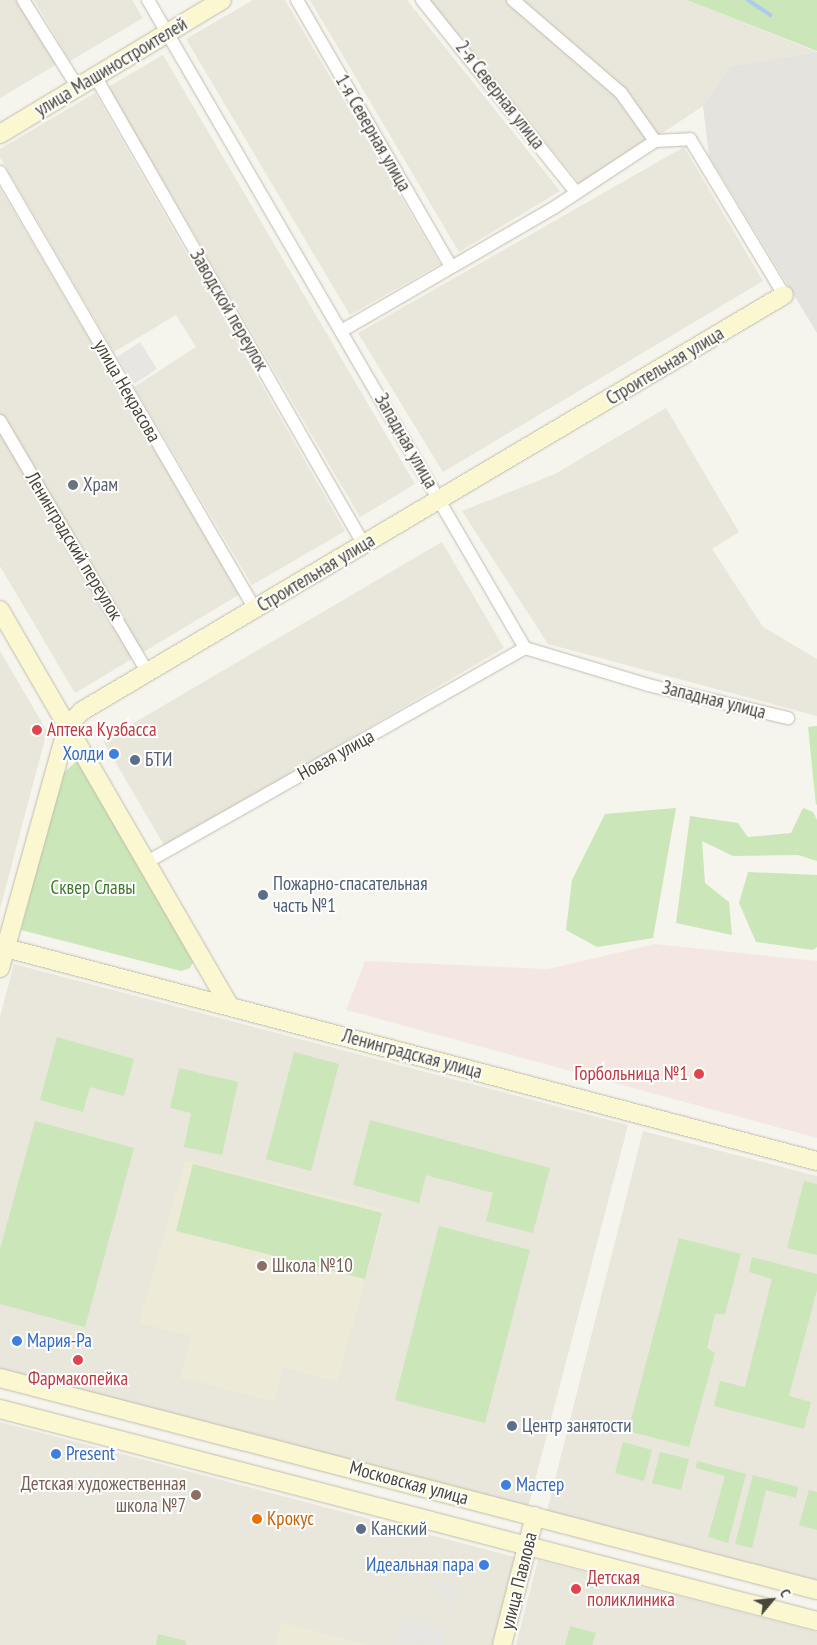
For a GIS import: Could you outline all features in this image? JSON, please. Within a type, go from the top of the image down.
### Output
[{"type":"street","points":[[23,0],[77,86]]},
{"type":"street","name":"Западная улица","points":[[148,0],[342,330],[525,648],[648,684],[788,718]]},
{"type":"street","name":"улица Машиностроителей","points":[[0,134],[222,0]]},
{"type":"street","name":"1-я Северная улица","points":[[297,0],[450,265]]},
{"type":"street","name":"2-я Северная улица","points":[[422,0],[575,191]]},
{"type":"street","points":[[513,0],[621,93],[655,141]]},
{"type":"street","name":"Заводской переулок","points":[[95,76],[364,545]]},
{"type":"street","points":[[342,330],[450,265],[555,207],[575,191],[655,141],[690,139],[784,295]]},
{"type":"street","name":"улица Некрасова","points":[[0,172],[255,609]]},
{"type":"street","name":"Строительная улица","points":[[68,725],[82,711],[784,295]]},
{"type":"street","name":"Ленинградский переулок","points":[[0,421],[147,672]]},
{"type":"street","points":[[0,610],[229,1005]]},
{"type":"street","name":"Новая улица","points":[[147,862],[525,648]]},
{"type":"street","points":[[0,968],[68,725]]},
{"type":"street","name":"Ленинградская улица","points":[[6,948],[229,1005],[817,1161]]},
{"type":"street","name":"Московская улица","points":[[0,1378],[817,1590]]},
{"type":"street","name":"Московская улица","points":[[0,1410],[817,1621]]},
{"type":"street","name":"улица Павлова","points":[[502,1645],[535,1516]]},
{"type":"shaded area","points":[[0,0],[19,0],[57,64],[0,98]]},
{"type":"shaded area","points":[[34,0],[132,0],[143,18],[70,61]]},
{"type":"shaded area","points":[[253,0],[285,0],[440,264],[350,315],[186,39]]},
{"type":"shaded area","points":[[310,0],[407,0],[560,191],[459,252]]},
{"type":"shaded area","points":[[427,0],[687,0],[817,52],[730,66],[703,106],[582,186]]},
{"type":"shaded area","points":[[817,52],[817,333],[709,156],[703,106],[730,66]]},
{"type":"shaded area","points":[[163,55],[415,484],[360,517],[108,87]]},
{"type":"shaded area","points":[[95,93],[345,531],[252,585],[134,387],[196,347],[176,315],[114,352],[0,157],[0,149]]},
{"type":"shaded area","points":[[684,147],[763,281],[443,472],[358,333]]},
{"type":"shaded area","points":[[0,188],[240,594],[75,693],[0,566]]},
{"type":"shaded area","points":[[140,342],[157,369],[134,384],[117,357]]},
{"type":"shaded area","points":[[666,408],[739,532],[712,549],[763,627],[817,659],[817,716],[548,644],[462,511],[555,474]]},
{"type":"shaded area","points":[[442,542],[504,648],[165,847],[103,741]]},
{"type":"shaded area","points":[[0,651],[47,731],[0,909]]},
{"type":"shaded area","name":"Горбольница №1","points":[[655,944],[817,961],[817,1138],[346,1010],[365,961],[548,969]]},
{"type":"shaded area","points":[[14,964],[628,1125],[528,1507],[0,1369],[0,1017]]},
{"type":"shaded area","points":[[643,1131],[817,1176],[817,1580],[547,1511]]},
{"type":"shaded area","name":"Школа №10","points":[[185,1161],[385,1209],[337,1382],[283,1368],[274,1402],[180,1377],[191,1336],[139,1323]]},
{"type":"shaded area","points":[[0,1422],[515,1557],[492,1645],[0,1645]]},
{"type":"shaded area","points":[[538,1560],[817,1632],[817,1645],[516,1645]]},
{"type":"shaded area","points":[[434,1582],[457,1587],[451,1611]]},
{"type":"shaded area","points":[[401,1618],[446,1631],[442,1645],[395,1643]]},
{"type":"shaded area","points":[[281,1622],[369,1645],[275,1645]]},
{"type":"green space","points":[[687,0],[817,0],[817,51]]},
{"type":"green space","points":[[817,726],[817,804],[816,805],[808,727]]},
{"type":"green space","name":"Сквер Славы","points":[[77,761],[85,763],[196,957],[190,968],[181,971],[21,930],[60,776]]},
{"type":"green space","points":[[676,808],[653,938],[597,947],[566,930],[572,880],[605,814]]},
{"type":"green space","points":[[803,808],[813,812],[817,820],[817,861],[798,855],[733,856],[702,841],[705,883],[729,902],[732,935],[676,923],[690,816],[738,823],[748,837],[791,833]]},
{"type":"green space","points":[[748,872],[817,875],[817,947],[813,950],[756,942],[739,903]]},
{"type":"green space","points":[[57,1037],[134,1059],[124,1096],[90,1087],[83,1112],[40,1100]]},
{"type":"green space","points":[[294,1052],[339,1064],[311,1171],[266,1159]]},
{"type":"green space","points":[[179,1068],[238,1082],[222,1155],[184,1147],[191,1113],[170,1108]]},
{"type":"green space","points":[[370,1120],[550,1168],[533,1233],[486,1221],[493,1193],[426,1175],[419,1203],[353,1185]]},
{"type":"green space","points":[[35,1121],[134,1148],[85,1327],[0,1304],[0,1249]]},
{"type":"green space","points":[[193,1164],[382,1213],[365,1279],[176,1231]]},
{"type":"green space","points":[[804,1181],[817,1184],[817,1255],[787,1248]]},
{"type":"green space","points":[[439,1226],[530,1250],[485,1423],[395,1400]]},
{"type":"green space","points":[[679,1238],[741,1254],[725,1314],[715,1314],[707,1348],[715,1353],[689,1447],[628,1431]]},
{"type":"green space","points":[[752,1257],[817,1274],[817,1290],[789,1396],[811,1402],[804,1429],[714,1406],[720,1381],[745,1387],[772,1279],[749,1272]]},
{"type":"green space","points":[[623,1442],[652,1450],[644,1481],[615,1473]]},
{"type":"green space","points":[[660,1452],[689,1459],[681,1490],[652,1483]]},
{"type":"green space","points":[[697,1461],[746,1474],[728,1543],[708,1537],[725,1476],[696,1468]]},
{"type":"green space","points":[[753,1475],[798,1487],[796,1498],[766,1490],[752,1548],[735,1544]]},
{"type":"green space","points":[[809,1490],[817,1492],[817,1530],[799,1525]]},
{"type":"green space","points":[[570,1626],[596,1633],[592,1645],[565,1645]]},
{"type":"green space","points":[[158,1634],[186,1641],[186,1645],[156,1645]]},
{"type":"waterway","points":[[748,0],[770,15]]},
{"type":"place","name":"Храм","points":[[73,485]]},
{"type":"place","name":"Аптека Кузбасса","points":[[37,730]]},
{"type":"place","name":"Холди","points":[[114,754]]},
{"type":"place","name":"БТИ","points":[[135,760]]},
{"type":"place","name":"Пожарно-спасательная часть №1","points":[[263,895]]},
{"type":"place","name":"Горбольница №1","points":[[699,1074]]},
{"type":"place","name":"Школа №10","points":[[262,1266]]},
{"type":"place","name":"Мария-Ра","points":[[17,1341]]},
{"type":"place","name":"Фармакопейка","points":[[78,1360]]},
{"type":"place","name":"Центр занятости","points":[[512,1426]]},
{"type":"place","name":"Present","points":[[56,1454]]},
{"type":"place","name":"Мастер","points":[[506,1485]]},
{"type":"place","name":"Детская художественная школа №7","points":[[196,1495]]},
{"type":"place","name":"Крокус","points":[[257,1519]]},
{"type":"place","name":"Канский","points":[[361,1529]]},
{"type":"place","name":"Идеальная пара","points":[[484,1565]]},
{"type":"place","name":"Детская поликлиника","points":[[576,1589]]}]
